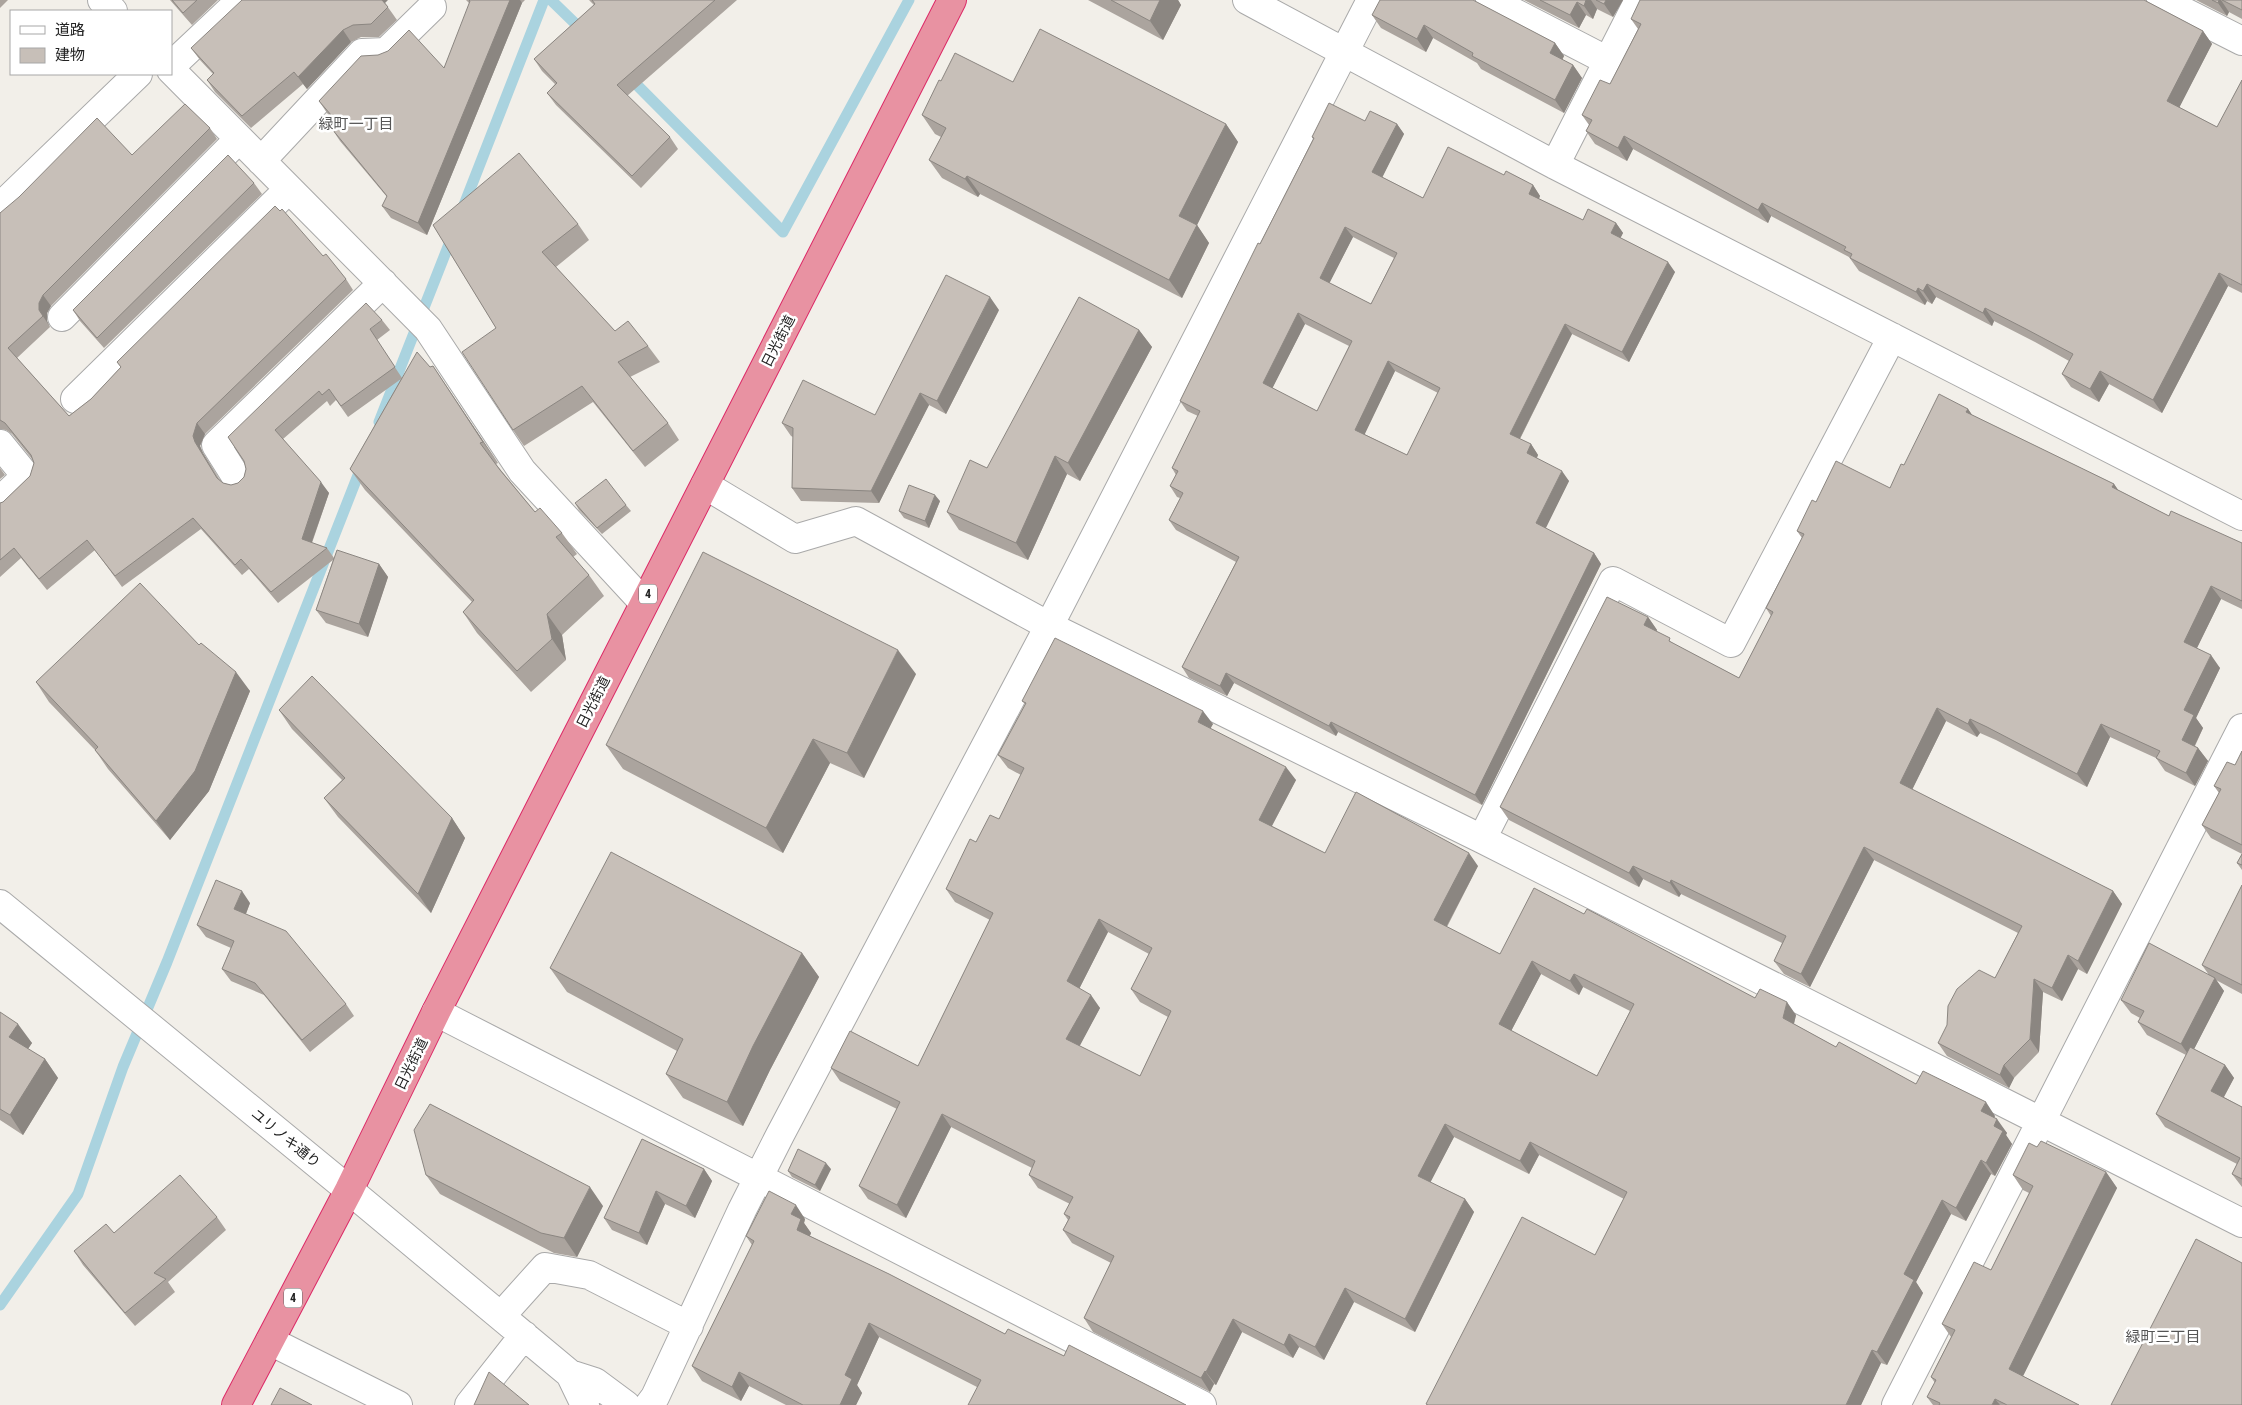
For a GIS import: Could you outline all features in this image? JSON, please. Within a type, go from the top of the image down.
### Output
[{"type":"highway","name":"日光街道","points":[[236,1405],[349,1190],[436,1012],[952,0]]},
{"type":"street","points":[[102,0],[113,10]]},
{"type":"street","points":[[172,65],[241,0]]},
{"type":"street","points":[[1247,0],[1555,165],[2242,516]]},
{"type":"street","points":[[649,1405],[655,1398],[759,1177],[1049,626],[1371,0]]},
{"type":"street","points":[[1490,0],[1608,61]]},
{"type":"street","points":[[1555,165],[1639,0]]},
{"type":"street","points":[[2161,0],[2242,41]]},
{"type":"street","points":[[261,161],[362,53],[386,52],[432,7]]},
{"type":"street","points":[[172,71],[428,329],[522,471],[644,603]]},
{"type":"street","points":[[0,208],[137,75]]},
{"type":"street","points":[[62,317],[239,138]]},
{"type":"street","points":[[75,399],[289,189]]},
{"type":"street","points":[[238,480],[216,445],[383,283]]},
{"type":"street","points":[[1482,839],[1613,581],[1731,643],[1892,337]]},
{"type":"street","points":[[0,444],[26,476],[0,501]]},
{"type":"street","points":[[704,485],[794,539],[856,521],[1049,626],[1482,839],[2242,1223]]},
{"type":"street","points":[[1896,1405],[2242,728]]},
{"type":"street","name":"ユリノキ通り","points":[[0,904],[570,1374],[595,1382],[626,1405]]},
{"type":"street","points":[[436,1012],[1202,1405]]},
{"type":"street","points":[[501,1316],[544,1267],[588,1275],[689,1326]]},
{"type":"street","points":[[469,1405],[524,1335]]},
{"type":"street","points":[[270,1341],[398,1405]]},
{"type":"street","name":"ユリノキ通り","points":[[570,1374],[585,1405]]},
{"type":"building","points":[[172,0],[197,0],[183,13]]},
{"type":"building","points":[[242,0],[382,0],[388,7],[371,24],[353,25],[343,30],[298,77],[294,72],[242,116],[207,80],[214,73],[191,48]]},
{"type":"building","points":[[469,0],[510,0],[418,223],[382,206],[387,196],[332,129],[338,123],[319,101],[361,56],[378,55],[388,51],[409,30],[444,68]]},
{"type":"building","points":[[592,0],[715,0],[617,85],[670,137],[632,176],[547,93],[557,83],[534,59],[595,4]]},
{"type":"building","points":[[1111,0],[1160,0],[1150,21]]},
{"type":"building","points":[[1380,0],[1473,0],[1555,43],[1550,53],[1573,65],[1555,100],[1472,56],[1473,53],[1424,25],[1417,39],[1372,15]]},
{"type":"building","points":[[1540,0],[1586,0],[1584,6],[1577,2],[1570,15]]},
{"type":"building","points":[[1596,0],[1606,0],[1604,4]]},
{"type":"building","points":[[1640,0],[2144,0],[2203,31],[2167,101],[2217,127],[2242,80],[2242,285],[2219,273],[2153,400],[2100,371],[2090,389],[2062,374],[2073,354],[1985,308],[1983,313],[1927,284],[1923,291],[1918,288],[1916,292],[1850,258],[1852,254],[1844,250],[1846,247],[1762,203],[1758,210],[1624,136],[1618,148],[1586,131],[1592,120],[1582,115],[1600,80],[1610,84],[1641,24],[1631,19]]},
{"type":"building","points":[[2222,0],[2242,0],[2242,10]]},
{"type":"building","points":[[1040,29],[1226,124],[1179,216],[1197,225],[1169,280],[967,176],[965,179],[929,160],[946,128],[922,115],[955,53],[1013,82]]},
{"type":"building","points":[[1329,103],[1365,121],[1370,111],[1397,124],[1372,172],[1423,198],[1448,147],[1504,175],[1506,171],[1533,185],[1529,194],[1583,220],[1588,209],[1616,223],[1611,233],[1668,262],[1622,352],[1565,324],[1510,434],[1531,444],[1527,453],[1562,471],[1536,523],[1594,553],[1475,795],[1331,722],[1329,726],[1226,673],[1220,686],[1182,667],[1239,557],[1169,520],[1183,493],[1170,486],[1178,471],[1172,468],[1200,411],[1180,401],[1258,243],[1260,244],[1314,138],[1312,137]],"holes":[[[1345,227],[1397,253],[1371,304],[1320,278]],[[1298,313],[1352,341],[1317,411],[1263,383]],[[1388,361],[1440,388],[1407,455],[1355,430]]]},
{"type":"building","points":[[185,104],[210,128],[43,295],[39,303],[39,310],[43,316],[8,348],[69,416],[91,399],[121,367],[117,362],[275,206],[280,211],[282,209],[323,256],[326,254],[346,279],[197,423],[193,436],[195,442],[217,478],[223,483],[231,485],[238,483],[244,477],[246,469],[244,461],[228,437],[366,303],[382,320],[370,329],[395,367],[341,406],[329,389],[322,395],[319,391],[275,430],[321,482],[302,539],[327,548],[271,592],[241,559],[235,565],[193,518],[115,576],[87,540],[39,579],[14,548],[0,560],[0,503],[30,476],[34,463],[31,455],[5,423],[0,420],[0,213],[19,197],[97,118],[132,155]]},
{"type":"building","points":[[519,153],[578,224],[542,252],[615,331],[628,321],[648,346],[618,362],[668,423],[633,451],[582,386],[513,430],[462,352],[496,328],[433,225]]},
{"type":"building","points":[[228,155],[254,183],[97,338],[73,310]]},
{"type":"building","points":[[946,275],[990,297],[937,401],[920,393],[871,491],[792,488],[793,428],[782,423],[803,380],[875,415]]},
{"type":"building","points":[[1079,297],[1139,330],[1068,463],[1055,456],[1016,543],[947,512],[970,460],[987,468]]},
{"type":"building","points":[[417,352],[430,367],[433,366],[483,442],[480,443],[500,470],[535,512],[540,508],[562,533],[556,537],[589,575],[547,614],[552,639],[517,671],[463,612],[474,600],[350,469]]},
{"type":"building","points":[[1939,394],[1968,409],[1966,412],[2114,484],[2112,487],[2169,516],[2171,511],[2242,543],[2242,601],[2211,586],[2184,642],[2211,655],[2184,710],[2194,715],[2182,740],[2198,748],[2186,773],[2156,758],[2160,751],[2101,724],[2077,774],[1987,727],[1970,719],[1968,724],[1937,708],[1900,783],[2113,891],[2078,961],[2068,955],[2052,988],[2034,979],[2030,1039],[2004,1065],[2000,1075],[1938,1043],[1947,1025],[1948,1006],[1957,989],[1979,970],[1995,978],[2022,926],[1864,847],[1801,974],[1774,961],[1786,936],[1671,880],[1670,883],[1633,866],[1629,873],[1500,807],[1607,597],[1648,617],[1644,625],[1670,638],[1669,641],[1739,678],[1773,612],[1766,608],[1804,534],[1797,531],[1812,500],[1816,502],[1836,461],[1890,488],[1901,464],[1904,465]]},
{"type":"building","points":[[606,479],[626,505],[597,528],[575,503]]},
{"type":"building","points":[[909,485],[935,495],[925,521],[899,511]]},
{"type":"building","points":[[337,550],[379,564],[359,624],[316,610]]},
{"type":"building","points":[[703,552],[898,650],[847,753],[813,739],[766,828],[606,745]]},
{"type":"building","points":[[140,583],[199,645],[201,643],[236,672],[195,771],[156,821],[95,750],[98,747],[36,682]]},
{"type":"building","points":[[1055,638],[1203,711],[1198,722],[1286,767],[1259,820],[1325,853],[1356,792],[1469,853],[1434,920],[1500,954],[1534,888],[1584,914],[1587,909],[1755,998],[1760,989],[1787,1002],[1783,1018],[1836,1047],[1839,1042],[1916,1084],[1923,1071],[1986,1102],[1981,1111],[1997,1119],[1994,1126],[2003,1131],[1986,1163],[1981,1160],[1956,1208],[1942,1200],[1904,1274],[1914,1280],[1877,1352],[1872,1350],[1846,1405],[1426,1404],[1522,1217],[1595,1255],[1627,1192],[1530,1142],[1520,1161],[1445,1124],[1418,1176],[1465,1199],[1405,1319],[1345,1288],[1315,1347],[1289,1334],[1284,1345],[1233,1319],[1206,1372],[1201,1378],[1084,1318],[1114,1256],[1063,1230],[1070,1217],[1064,1214],[1073,1197],[1029,1175],[1035,1161],[942,1114],[897,1205],[859,1186],[900,1102],[831,1068],[850,1031],[918,1066],[993,913],[946,889],[970,839],[976,842],[990,815],[999,819],[1024,768],[998,755],[1026,703],[1022,701]],"holes":[[[1099,919],[1152,948],[1131,989],[1171,1011],[1140,1076],[1066,1039],[1091,995],[1067,981]],[[1532,961],[1570,981],[1574,974],[1634,1004],[1597,1076],[1499,1024]]]},
{"type":"building","points":[[312,676],[452,818],[418,894],[324,798],[345,778],[279,710]]},
{"type":"building","points":[[2242,751],[2242,845],[2202,825],[2221,789],[2214,786],[2227,762],[2235,765]]},
{"type":"building","points":[[611,852],[802,953],[753,1046],[727,1102],[666,1074],[683,1039],[550,968]]},
{"type":"building","points":[[2242,854],[2242,865],[2237,863]]},
{"type":"building","points":[[216,880],[242,891],[234,909],[286,931],[346,1004],[302,1040],[255,983],[222,969],[234,941],[197,925]]},
{"type":"building","points":[[2242,885],[2242,985],[2202,965]]},
{"type":"building","points":[[2149,943],[2215,978],[2181,1044],[2138,1022],[2144,1011],[2121,1000]]},
{"type":"building","points":[[0,1012],[18,1024],[9,1037],[45,1059],[10,1115],[0,1109]]},
{"type":"building","points":[[2190,1047],[2225,1065],[2211,1091],[2242,1107],[2242,1179],[2232,1174],[2240,1158],[2156,1114]]},
{"type":"building","points":[[430,1104],[590,1187],[564,1238],[541,1233],[426,1175],[414,1130]]},
{"type":"building","points":[[642,1139],[704,1169],[686,1206],[656,1191],[639,1233],[604,1218]]},
{"type":"building","points":[[2041,1141],[2106,1172],[2009,1369],[2079,1405],[2007,1405],[1995,1399],[1992,1405],[1939,1405],[1940,1403],[1927,1397],[1936,1380],[1931,1377],[1955,1330],[1942,1324],[1974,1262],[1991,1270],[2033,1186],[2013,1175],[2029,1143],[2037,1147]]},
{"type":"building","points":[[798,1149],[826,1163],[815,1185],[788,1171]]},
{"type":"building","points":[[180,1175],[217,1217],[154,1273],[166,1279],[125,1313],[74,1251],[106,1224],[114,1233]]},
{"type":"building","points":[[769,1191],[796,1205],[791,1214],[801,1219],[797,1230],[889,1274],[1005,1334],[1008,1329],[1064,1356],[1069,1345],[1186,1405],[968,1405],[981,1380],[869,1323],[845,1375],[852,1379],[840,1405],[803,1405],[739,1372],[732,1387],[692,1366],[754,1241],[746,1236]]},
{"type":"building","points":[[2196,1239],[2242,1263],[2242,1405],[2111,1405]]},
{"type":"building","points":[[489,1372],[529,1405],[474,1405]]},
{"type":"building","points":[[280,1388],[312,1405],[271,1405]]},
{"type":"waterway","points":[[462,210],[544,0]]},
{"type":"waterway","points":[[551,0],[585,33]]},
{"type":"waterway","points":[[628,76],[783,232],[909,0]]},
{"type":"waterway","points":[[379,422],[453,234]]},
{"type":"waterway","points":[[0,1305],[78,1194],[123,1067],[167,962],[362,465]]},
{"type":"district","name":"緑町一丁目","points":[[356,124]]},
{"type":"district","name":"緑町三丁目","points":[[2163,1337]]}]
